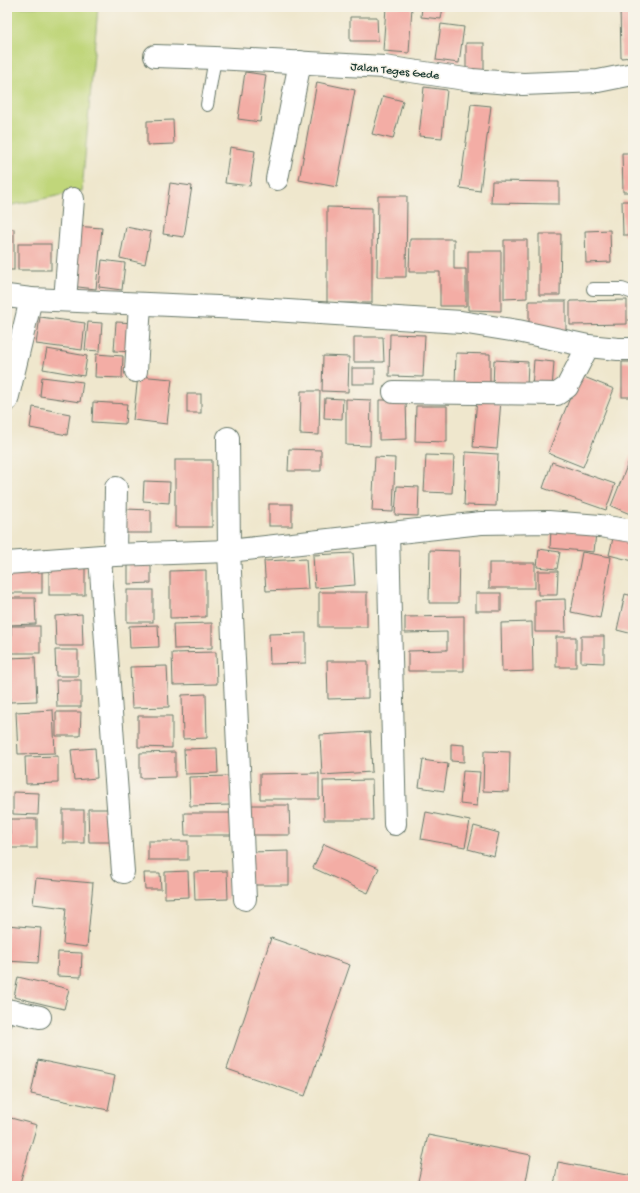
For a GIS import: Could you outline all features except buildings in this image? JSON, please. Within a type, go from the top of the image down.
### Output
[{"type":"street","name":"Jalan Teges Gede","points":[[156,56],[384,67],[472,80],[523,84],[598,80],[633,74]]},
{"type":"street","points":[[277,179],[300,62]]},
{"type":"street","points":[[65,300],[73,199]]},
{"type":"street","points":[[7,296],[31,299],[240,308],[461,322],[518,331],[588,346],[633,349]]},
{"type":"street","points":[[7,400],[31,299]]},
{"type":"street","points":[[136,371],[140,304]]},
{"type":"street","points":[[394,392],[557,394],[567,387],[588,346]]},
{"type":"street","points":[[228,438],[229,551],[245,899]]},
{"type":"street","points":[[116,488],[107,556],[112,741],[123,872]]},
{"type":"street","points":[[7,563],[107,556],[229,551],[481,523],[548,522],[600,526],[633,531]]},
{"type":"street","points":[[388,533],[395,824]]},
{"type":"street","points":[[7,1010],[40,1017]]},
{"type":"lane","points":[[207,105],[214,58]]},
{"type":"lane","points":[[593,289],[622,289],[633,293]]},
{"type":"green space","points":[[7,7],[98,7],[82,191],[7,206]]}]
